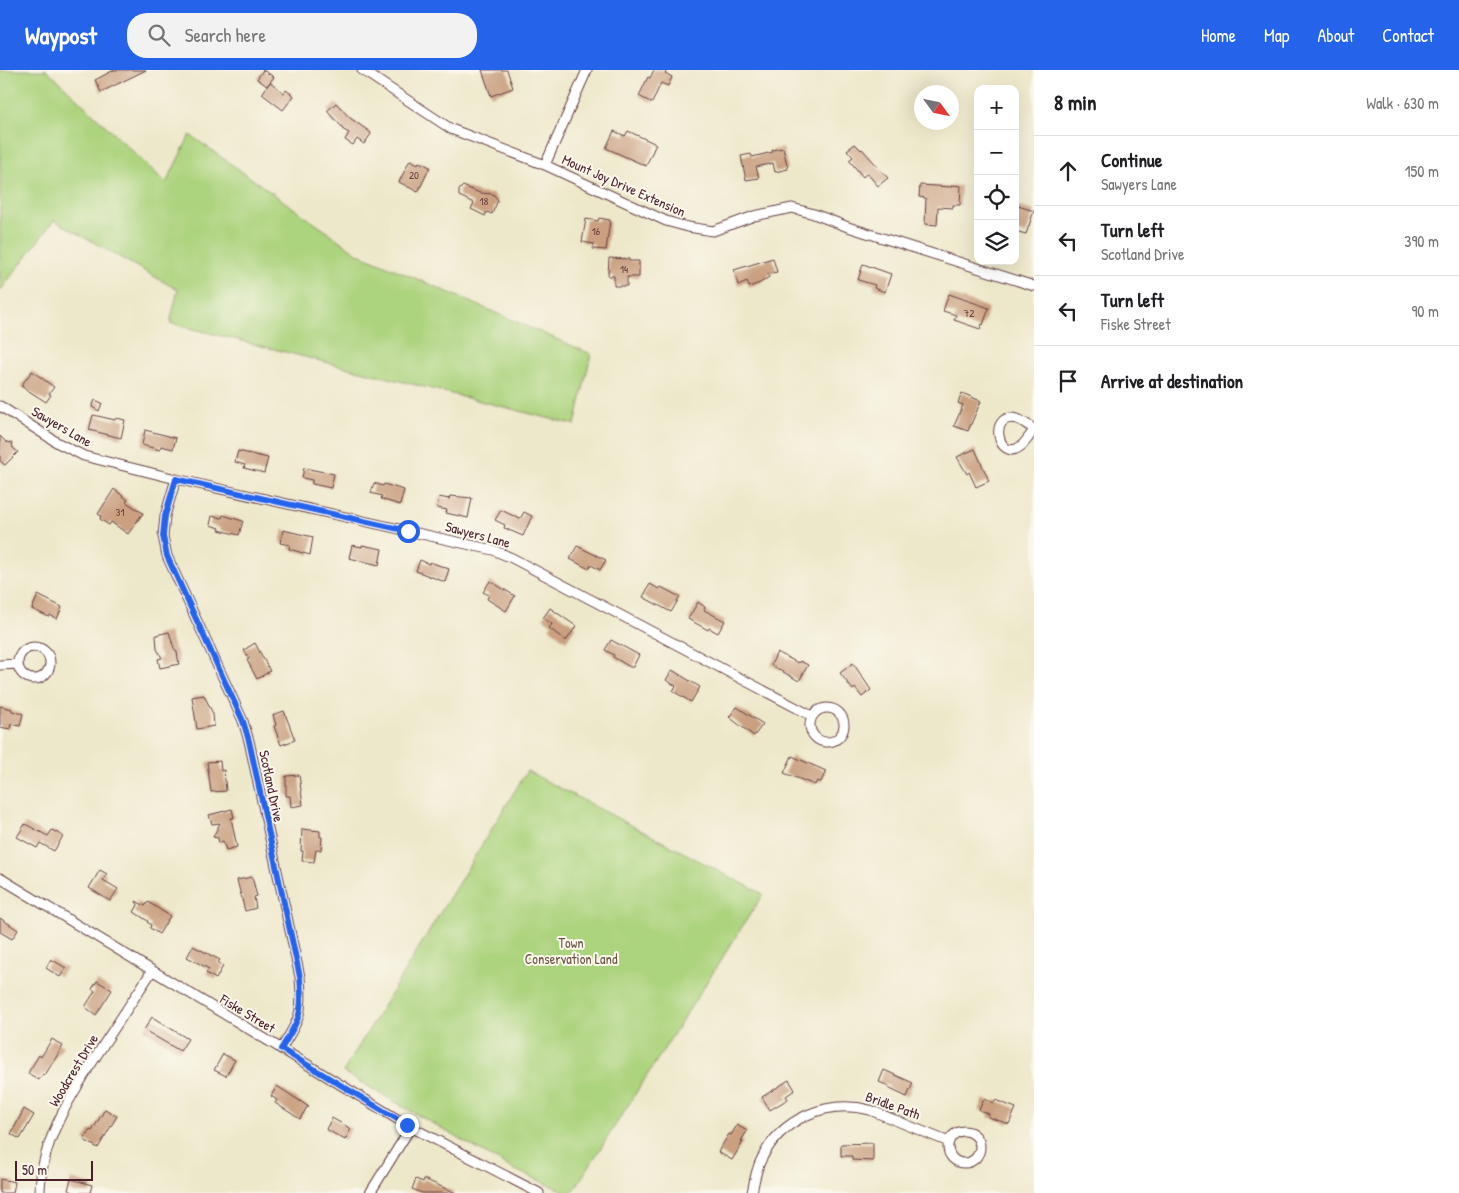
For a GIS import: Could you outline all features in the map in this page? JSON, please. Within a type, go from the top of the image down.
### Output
[{"type":"street","name":"Mount Joy Drive Extension","points":[[362,70],[450,129],[545,165],[666,221],[688,228],[713,231],[754,216],[792,208],[1034,286]]},
{"type":"street","points":[[545,165],[587,70]]},
{"type":"street","name":"Sawyers Lane","points":[[0,406],[58,443],[84,456],[176,479],[493,550],[512,558],[812,716]]},
{"type":"street","name":"Scotland Drive","points":[[176,479],[165,516],[163,536],[167,556],[243,721],[249,741],[300,977],[302,1001],[300,1015],[281,1049]]},
{"type":"street","points":[[0,665],[18,664]]},
{"type":"street","points":[[826,707],[837,710],[841,713],[845,724],[842,734],[833,742],[816,738],[810,728],[812,716],[820,709],[826,707]]},
{"type":"street","name":"Fiske Street","points":[[0,878],[411,1127],[539,1193]]},
{"type":"street","name":"Woodcrest Drive","points":[[40,1193],[45,1162],[52,1137],[65,1108],[152,971]]},
{"type":"street","name":"Bridle Path","points":[[752,1193],[760,1162],[775,1139],[796,1120],[809,1113],[826,1108],[857,1107],[870,1110],[949,1142]]},
{"type":"street","points":[[370,1193],[411,1127]]},
{"type":"green space","points":[[0,70],[47,70],[166,183],[190,135],[357,253],[591,354],[575,425],[170,323],[178,290],[54,220],[0,291]]},
{"type":"green space","name":"Town Conservation Land","points":[[527,771],[763,894],[572,1193],[567,1193],[511,1168],[343,1072]]},
{"type":"building","points":[[114,70],[146,70],[101,92],[95,80]]},
{"type":"building","points":[[263,70],[274,77],[267,86],[257,79]]},
{"type":"building","points":[[482,70],[507,70],[513,88],[491,96]]},
{"type":"building","points":[[654,70],[667,70],[665,73],[672,77],[668,86],[661,83],[652,103],[639,96],[648,77],[650,78]]},
{"type":"building","points":[[270,82],[284,93],[286,90],[294,96],[283,110],[262,94]]},
{"type":"building","points":[[336,103],[350,118],[370,132],[371,134],[364,144],[357,139],[353,145],[345,140],[349,133],[342,129],[327,111]]},
{"type":"building","points":[[614,131],[625,136],[628,131],[656,144],[646,166],[606,148]]},
{"type":"building","points":[[855,144],[862,149],[888,178],[878,186],[867,173],[863,177],[849,160],[853,157],[847,150]]},
{"type":"building","points":[[783,148],[788,169],[775,172],[773,163],[756,167],[759,178],[746,180],[741,156],[751,154],[752,157]]},
{"type":"building","points":[[410,160],[430,167],[418,192],[399,182]]},
{"type":"building","points":[[920,185],[961,186],[960,205],[953,205],[953,208],[938,207],[937,225],[925,224],[926,198],[919,197]]},
{"type":"building","points":[[463,186],[480,193],[493,194],[498,200],[492,214],[487,212],[485,216],[471,209],[474,203],[459,196],[459,190]]},
{"type":"building","points":[[1019,206],[1034,211],[1026,234],[1019,232]]},
{"type":"building","points":[[599,218],[610,220],[606,250],[593,249],[594,244],[582,242],[586,219],[598,221]]},
{"type":"building","points":[[609,258],[639,261],[639,277],[627,277],[627,286],[614,286],[614,276],[608,276]]},
{"type":"building","points":[[773,258],[777,272],[768,274],[769,277],[749,287],[747,281],[738,285],[734,270]]},
{"type":"building","points":[[863,264],[891,274],[885,292],[874,288],[875,285],[858,280]]},
{"type":"building","points":[[949,294],[989,308],[980,329],[954,320],[956,315],[943,311]]},
{"type":"building","points":[[32,371],[54,387],[46,402],[21,386]]},
{"type":"building","points":[[962,393],[981,401],[968,431],[954,426],[963,405],[958,403]]},
{"type":"building","points":[[95,400],[102,403],[99,411],[92,407]]},
{"type":"building","points":[[93,415],[115,420],[116,418],[125,420],[121,438],[89,430]]},
{"type":"building","points":[[145,430],[176,438],[173,449],[161,446],[160,450],[142,445]]},
{"type":"building","points":[[0,436],[6,442],[12,443],[13,448],[18,452],[5,465],[0,461]]},
{"type":"building","points":[[975,449],[989,481],[976,487],[969,472],[967,474],[957,457]]},
{"type":"building","points":[[238,451],[268,458],[264,473],[244,468],[245,465],[235,462]]},
{"type":"building","points":[[304,468],[334,474],[331,488],[312,484],[312,480],[302,478]]},
{"type":"building","points":[[374,483],[404,490],[400,505],[381,499],[382,496],[371,493]]},
{"type":"building","points":[[114,489],[128,500],[126,502],[143,513],[128,534],[111,522],[109,525],[100,519],[101,516],[98,514]]},
{"type":"building","points":[[450,496],[472,498],[468,518],[446,513],[447,510],[437,508],[439,497],[449,499]]},
{"type":"building","points":[[501,510],[520,519],[524,512],[532,516],[523,536],[504,528],[505,525],[495,520]]},
{"type":"building","points":[[223,515],[243,521],[239,535],[219,530],[220,528],[210,525],[212,516],[222,518]]},
{"type":"building","points":[[283,530],[313,537],[310,555],[289,549],[290,545],[280,543]]},
{"type":"building","points":[[352,545],[382,549],[379,565],[349,558]]},
{"type":"building","points":[[577,546],[606,560],[600,570],[591,565],[589,569],[570,559]]},
{"type":"building","points":[[420,560],[449,569],[445,582],[416,571]]},
{"type":"building","points":[[490,581],[515,596],[506,611],[487,599],[489,595],[483,592]]},
{"type":"building","points":[[650,584],[659,589],[661,587],[680,597],[671,612],[643,597]]},
{"type":"building","points":[[38,595],[62,607],[57,619],[32,609]]},
{"type":"building","points":[[698,602],[705,607],[704,610],[725,621],[718,633],[709,628],[708,630],[688,619]]},
{"type":"building","points":[[550,608],[576,626],[566,641],[549,628],[552,624],[543,618]]},
{"type":"building","points":[[169,632],[177,652],[179,664],[160,668],[158,659],[162,658],[157,649],[156,635]]},
{"type":"building","points":[[611,640],[639,655],[633,667],[613,657],[614,655],[605,650]]},
{"type":"building","points":[[255,643],[270,671],[257,679],[244,650]]},
{"type":"building","points":[[777,652],[798,663],[800,661],[808,665],[799,681],[771,665]]},
{"type":"building","points":[[853,663],[871,690],[862,697],[855,688],[853,690],[840,673]]},
{"type":"building","points":[[672,670],[700,687],[691,702],[673,691],[676,686],[666,680]]},
{"type":"building","points":[[204,695],[213,714],[214,726],[197,729],[192,697]]},
{"type":"building","points":[[0,706],[23,714],[20,726],[11,724],[10,729],[0,727]]},
{"type":"building","points":[[737,707],[763,724],[754,736],[729,717]]},
{"type":"building","points":[[284,711],[295,740],[281,745],[274,726],[276,725],[273,715]]},
{"type":"building","points":[[792,756],[826,771],[821,782],[817,781],[815,785],[784,773]]},
{"type":"building","points":[[220,761],[221,771],[224,770],[226,791],[211,792],[207,762]]},
{"type":"building","points":[[299,775],[303,805],[291,807],[290,796],[286,796],[286,776]]},
{"type":"building","points":[[232,809],[234,818],[231,818],[237,847],[226,850],[223,841],[219,843],[218,838],[213,837],[220,823],[212,824],[209,815]]},
{"type":"building","points":[[25,824],[48,836],[52,830],[63,836],[54,851],[40,843],[37,848],[17,837]]},
{"type":"building","points":[[302,829],[320,831],[320,837],[322,837],[321,850],[316,850],[314,862],[302,861]]},
{"type":"building","points":[[100,870],[107,874],[103,880],[118,889],[110,901],[89,888]]},
{"type":"building","points":[[252,877],[257,896],[254,897],[256,908],[245,911],[237,880]]},
{"type":"building","points":[[136,901],[145,906],[148,902],[170,916],[159,934],[150,928],[151,925],[148,921],[134,912],[138,905]]},
{"type":"building","points":[[0,918],[18,930],[12,939],[0,932]]},
{"type":"building","points":[[193,946],[220,960],[218,963],[223,966],[216,979],[206,973],[209,969],[187,957]]},
{"type":"building","points":[[51,959],[66,968],[60,977],[46,968]]},
{"type":"building","points":[[97,981],[112,990],[96,1015],[85,1007],[95,991],[92,989]]},
{"type":"building","points":[[152,1017],[188,1039],[180,1051],[144,1030]]},
{"type":"building","points":[[52,1039],[63,1046],[45,1075],[43,1074],[39,1080],[28,1073]]},
{"type":"building","points":[[223,1054],[235,1060],[226,1076],[214,1070]]},
{"type":"building","points":[[884,1070],[913,1083],[907,1097],[879,1082]]},
{"type":"building","points":[[789,1080],[795,1090],[786,1096],[788,1099],[770,1110],[762,1097]]},
{"type":"building","points":[[277,1086],[309,1107],[307,1107],[300,1119],[275,1103],[277,1100],[271,1096]]},
{"type":"building","points":[[984,1099],[994,1103],[995,1100],[1016,1108],[1009,1124],[988,1117],[989,1114],[979,1110]]},
{"type":"building","points":[[24,1109],[34,1115],[20,1139],[11,1134]]},
{"type":"building","points":[[105,1109],[117,1116],[98,1148],[84,1140],[90,1130],[92,1131]]},
{"type":"building","points":[[332,1118],[351,1129],[345,1140],[326,1129]]},
{"type":"building","points":[[737,1125],[747,1131],[741,1141],[743,1142],[732,1160],[718,1152]]},
{"type":"building","points":[[873,1143],[873,1161],[852,1160],[852,1156],[841,1156],[841,1144]]},
{"type":"building","points":[[0,1179],[15,1182],[13,1193],[0,1193]]},
{"type":"building","points":[[71,1179],[92,1185],[90,1193],[72,1193],[68,1190]]},
{"type":"building","points":[[416,1179],[423,1182],[424,1179],[456,1193],[422,1193],[412,1189]]},
{"type":"route","points":[[407,1125],[281,1049],[300,1015],[302,1001],[300,977],[249,741],[243,721],[167,556],[163,536],[165,516],[176,479],[408,531]]}]
